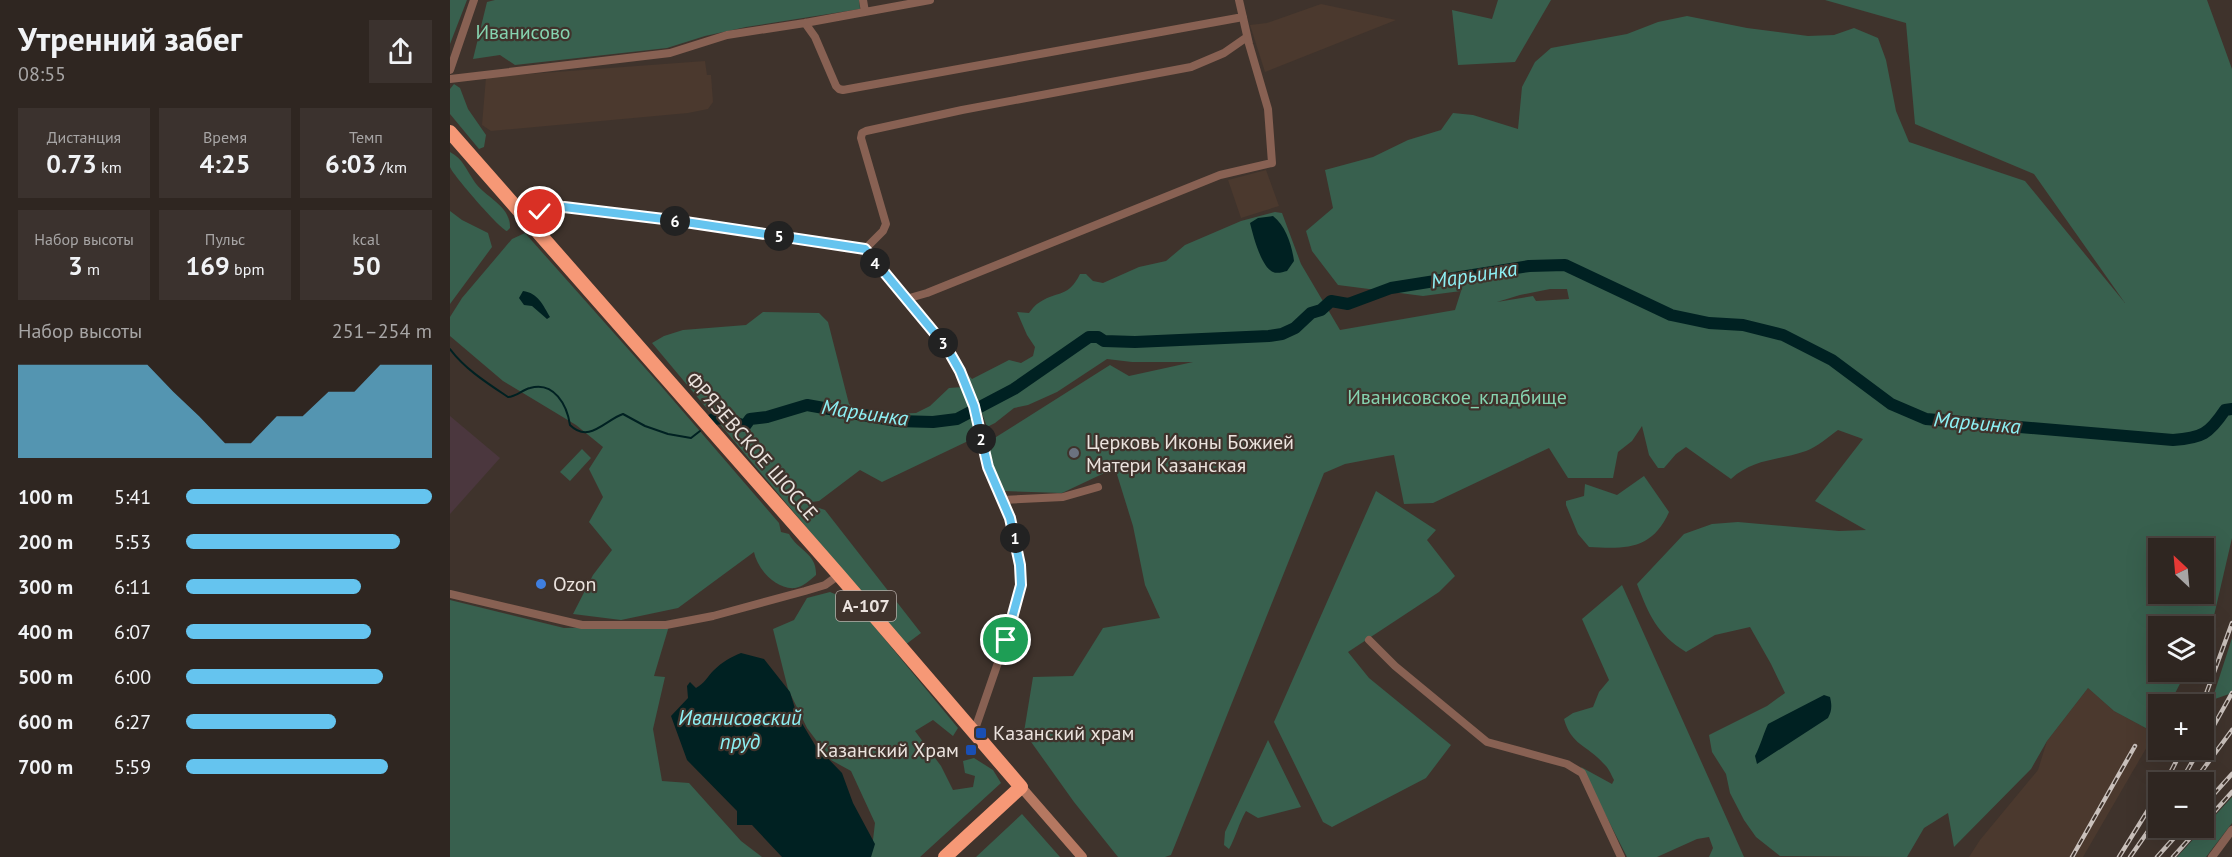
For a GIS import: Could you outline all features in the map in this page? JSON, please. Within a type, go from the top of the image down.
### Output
[{"type":"highway","name":"ФРЯЗЕВСКОЕ ШОССЕ","points":[[450,132],[839,574],[1021,787]]},
{"type":"highway","points":[[945,857],[1021,787]]},
{"type":"street","points":[[450,70],[474,0]]},
{"type":"street","points":[[863,0],[865,12]]},
{"type":"street","points":[[450,79],[670,53],[727,35],[930,0]]},
{"type":"street","points":[[906,299],[927,293],[1220,175],[1272,163],[1268,109],[1239,0]]},
{"type":"street","points":[[805,23],[815,37],[836,86],[839,90],[843,90],[1243,17]]},
{"type":"street","points":[[865,249],[883,231],[886,224],[861,138],[866,131],[962,110],[1191,68],[1224,53],[1247,37]]},
{"type":"street","points":[[524,217],[564,207],[865,249],[947,348],[960,371],[975,410],[988,467],[1010,518],[1016,542],[1021,585],[1011,625],[974,732]]},
{"type":"street","points":[[1002,500],[1063,497],[1098,487]]},
{"type":"street","points":[[450,594],[582,625],[666,625],[713,616],[805,591],[825,585],[839,574]]},
{"type":"street","points":[[1369,640],[1395,666],[1487,742],[1567,764],[1582,773],[1621,857]]},
{"type":"street","points":[[1021,787],[1082,857]]},
{"type":"street","points":[[2212,857],[2232,830]]},
{"type":"shaded area","points":[[1321,4],[1396,20],[1265,72],[1250,25],[1267,23]]},
{"type":"shaded area","points":[[705,61],[707,75],[711,75],[713,102],[708,109],[688,113],[491,131],[482,125],[486,77]]},
{"type":"shaded area","points":[[1266,170],[1279,206],[1241,218],[1228,180]]},
{"type":"shaded area","points":[[450,416],[500,458],[450,514]]},
{"type":"shaded area","points":[[2088,688],[2114,711],[2148,729],[2148,745],[2083,857],[1969,857],[1980,840],[2038,770],[2047,741]]},
{"type":"green space","points":[[450,0],[467,0],[450,44]]},
{"type":"green space","name":"Иванисово","points":[[495,0],[859,0],[860,9],[746,27],[705,36],[667,48],[515,65],[500,55],[473,59],[487,2]]},
{"type":"green space","points":[[1498,0],[1551,0],[1515,62],[1458,65],[1452,10],[1492,19]]},
{"type":"green space","name":"Иванисовское_кладбище","points":[[1825,0],[2207,0],[2232,69],[2232,538],[2214,616],[2148,616],[2148,682],[2181,682],[2175,694],[2148,694],[2148,729],[2114,711],[2088,688],[2047,741],[2031,769],[1954,847],[1948,813],[1924,828],[1907,857],[1780,856],[1756,837],[1744,820],[1730,793],[1726,774],[1712,752],[1709,735],[1767,706],[1785,693],[1771,664],[1750,627],[1715,635],[1686,652],[1668,638],[1655,623],[1637,584],[1684,534],[1712,524],[1738,522],[1839,531],[1866,530],[1815,501],[1863,439],[1838,430],[1810,449],[1748,467],[1731,479],[1686,447],[1676,454],[1664,468],[1658,468],[1649,455],[1642,426],[1632,441],[1618,452],[1613,478],[1568,478],[1549,448],[1433,503],[1404,504],[1394,455],[1345,464],[1324,473],[1171,855],[1118,857],[1074,802],[1024,732],[1033,677],[1073,676],[1103,628],[1160,618],[1145,585],[1133,526],[1115,468],[1062,493],[1003,491],[985,444],[1110,365],[1129,376],[1193,362],[1132,362],[1107,359],[1057,392],[1028,405],[1014,408],[987,427],[968,375],[972,379],[1009,360],[1021,363],[1033,356],[1035,347],[1017,312],[1029,313],[1047,298],[1063,293],[1076,282],[1080,274],[1086,274],[1093,281],[1103,283],[1139,267],[1166,261],[1185,245],[1241,221],[1275,212],[1282,213],[1301,264],[1340,330],[1455,310],[1461,291],[1423,296],[1338,285],[1312,251],[1306,231],[1333,208],[1325,170],[1373,157],[1408,140],[1441,130],[1453,113],[1473,115],[1518,129],[1522,87],[1535,62],[1551,48],[1627,34],[1658,22],[1687,16],[1747,28],[1808,36],[1834,35],[1854,28],[1878,38],[1886,60],[1896,111],[1909,142],[2025,181],[2125,303],[2034,174],[1915,124],[1906,23]],"holes":[[[1550,289],[1567,289],[1569,299],[1536,301],[1533,296],[1497,302]]]},
{"type":"green space","points":[[454,84],[460,88],[468,109],[486,135],[484,147],[479,149],[450,114],[450,89]]},
{"type":"green space","points":[[450,152],[461,161],[478,187],[502,207],[509,220],[510,228],[507,231],[486,212],[453,172],[450,167]]},
{"type":"green space","points":[[450,211],[488,233],[492,247],[450,304]]},
{"type":"green space","points":[[525,233],[779,523],[781,532],[789,534],[810,557],[816,575],[809,581],[795,588],[788,588],[774,582],[759,565],[754,552],[678,608],[621,620],[573,614],[593,575],[612,550],[589,522],[603,497],[589,469],[603,447],[576,425],[503,381],[450,336],[450,317],[462,298],[512,239]]},
{"type":"green space","points":[[763,312],[819,313],[828,322],[849,404],[869,415],[916,413],[930,406],[949,388],[963,387],[979,444],[966,442],[882,482],[860,470],[819,501],[804,503],[825,510],[921,633],[905,645],[652,343],[664,336],[683,330],[746,325]]},
{"type":"green space","points":[[582,449],[591,458],[570,481],[560,472]]},
{"type":"green space","points":[[1644,476],[1669,512],[1655,534],[1626,547],[1589,547],[1578,534],[1566,501],[1584,496],[1585,484],[1617,495]]},
{"type":"green space","points":[[1376,491],[1436,530],[1427,540],[1455,576],[1439,592],[1348,652],[1369,678],[1451,745],[1426,778],[1332,827],[1323,822],[1274,722]]},
{"type":"green space","points":[[1622,585],[1744,857],[1709,857],[1713,848],[1709,837],[1697,839],[1657,857],[1627,857],[1581,767],[1612,784],[1614,780],[1605,765],[1575,740],[1564,719],[1573,713],[1593,707],[1599,692],[1609,680],[1582,619]]},
{"type":"green space","points":[[830,592],[847,599],[864,614],[958,728],[953,736],[933,720],[915,731],[941,766],[953,790],[973,787],[975,776],[965,773],[963,761],[974,758],[993,770],[1001,783],[920,857],[871,857],[875,823],[851,771],[831,760],[807,728],[788,689],[773,629],[794,620],[807,598]]},
{"type":"green space","points":[[450,600],[564,628],[669,626],[654,676],[665,677],[653,729],[662,781],[689,783],[741,841],[762,857],[450,857]]},
{"type":"green space","points":[[2232,638],[2232,693],[2214,699]]},
{"type":"green space","points":[[1268,740],[1301,807],[1258,818],[1246,811],[1229,849],[1224,845],[1225,832]]},
{"type":"green space","points":[[2232,797],[2232,823],[2206,857],[2177,857],[2194,838],[2214,838],[2214,817]]},
{"type":"green space","points":[[1022,814],[1060,857],[976,857]]},
{"type":"water","points":[[1273,216],[1288,237],[1294,261],[1287,271],[1278,273],[1273,272],[1265,264],[1250,223],[1258,218]]},
{"type":"water","points":[[523,291],[533,294],[550,317],[547,319],[532,306],[524,305],[519,298]]},
{"type":"water","name":"Иванисовский пруд","points":[[741,653],[764,659],[790,692],[797,715],[815,745],[842,773],[853,803],[875,844],[871,857],[782,857],[752,825],[737,825],[737,811],[687,760],[671,716],[688,698],[687,686],[690,682],[696,688],[720,665]]},
{"type":"water","points":[[1824,695],[1830,697],[1831,700],[1828,718],[1757,764],[1755,756],[1768,724]]},
{"type":"waterway","name":"Марьинка","points":[[713,419],[724,418],[745,426],[750,419],[767,417],[807,405],[897,421],[933,422],[957,419],[1014,389],[1089,337],[1098,337],[1104,341],[1135,342],[1269,336],[1282,334],[1295,328],[1311,313],[1321,310],[1331,301],[1348,304],[1391,288],[1529,266],[1565,265],[1671,315],[1709,323],[1743,325],[1783,335],[1832,360],[1891,404],[1926,419],[2173,440],[2191,438],[2204,433],[2214,425],[2225,410],[2232,409]]},
{"type":"waterway","name":"Марьинка","points":[[450,349],[469,369],[508,397],[538,387],[552,391],[558,396],[566,410],[570,425],[577,430],[584,432],[597,429],[623,414],[645,426],[668,434],[691,438],[700,431]]},
{"type":"railway","points":[[2206,694],[2232,623]]},
{"type":"railway","points":[[2214,725],[2232,693]]},
{"type":"railway","points":[[2201,772],[2232,730]]},
{"type":"railway","points":[[2072,857],[2135,746]]},
{"type":"railway","points":[[2171,772],[2177,760]]},
{"type":"railway","points":[[2186,772],[2193,760]]},
{"type":"railway","points":[[2214,794],[2232,774]]},
{"type":"railway","points":[[2214,812],[2232,792]]},
{"type":"railway","points":[[2119,857],[2148,810]]},
{"type":"railway","points":[[2130,857],[2148,831]]},
{"type":"railway","points":[[2157,857],[2174,838]]},
{"type":"railway","points":[[2173,857],[2190,838]]},
{"type":"place","name":"Церковь Иконы Божией Матери Казанская","points":[[1074,453]]},
{"type":"place","name":"Ozon","points":[[541,584]]},
{"type":"place","name":"Казанский храм","points":[[981,733]]},
{"type":"place","name":"Казанский Храм","points":[[971,750]]},
{"type":"route","points":[[540,212],[564,207],[672,220],[865,249],[879,269],[947,348],[960,371],[974,406],[981,443],[988,467],[1010,518],[1020,565],[1021,585],[1006,640]]}]
